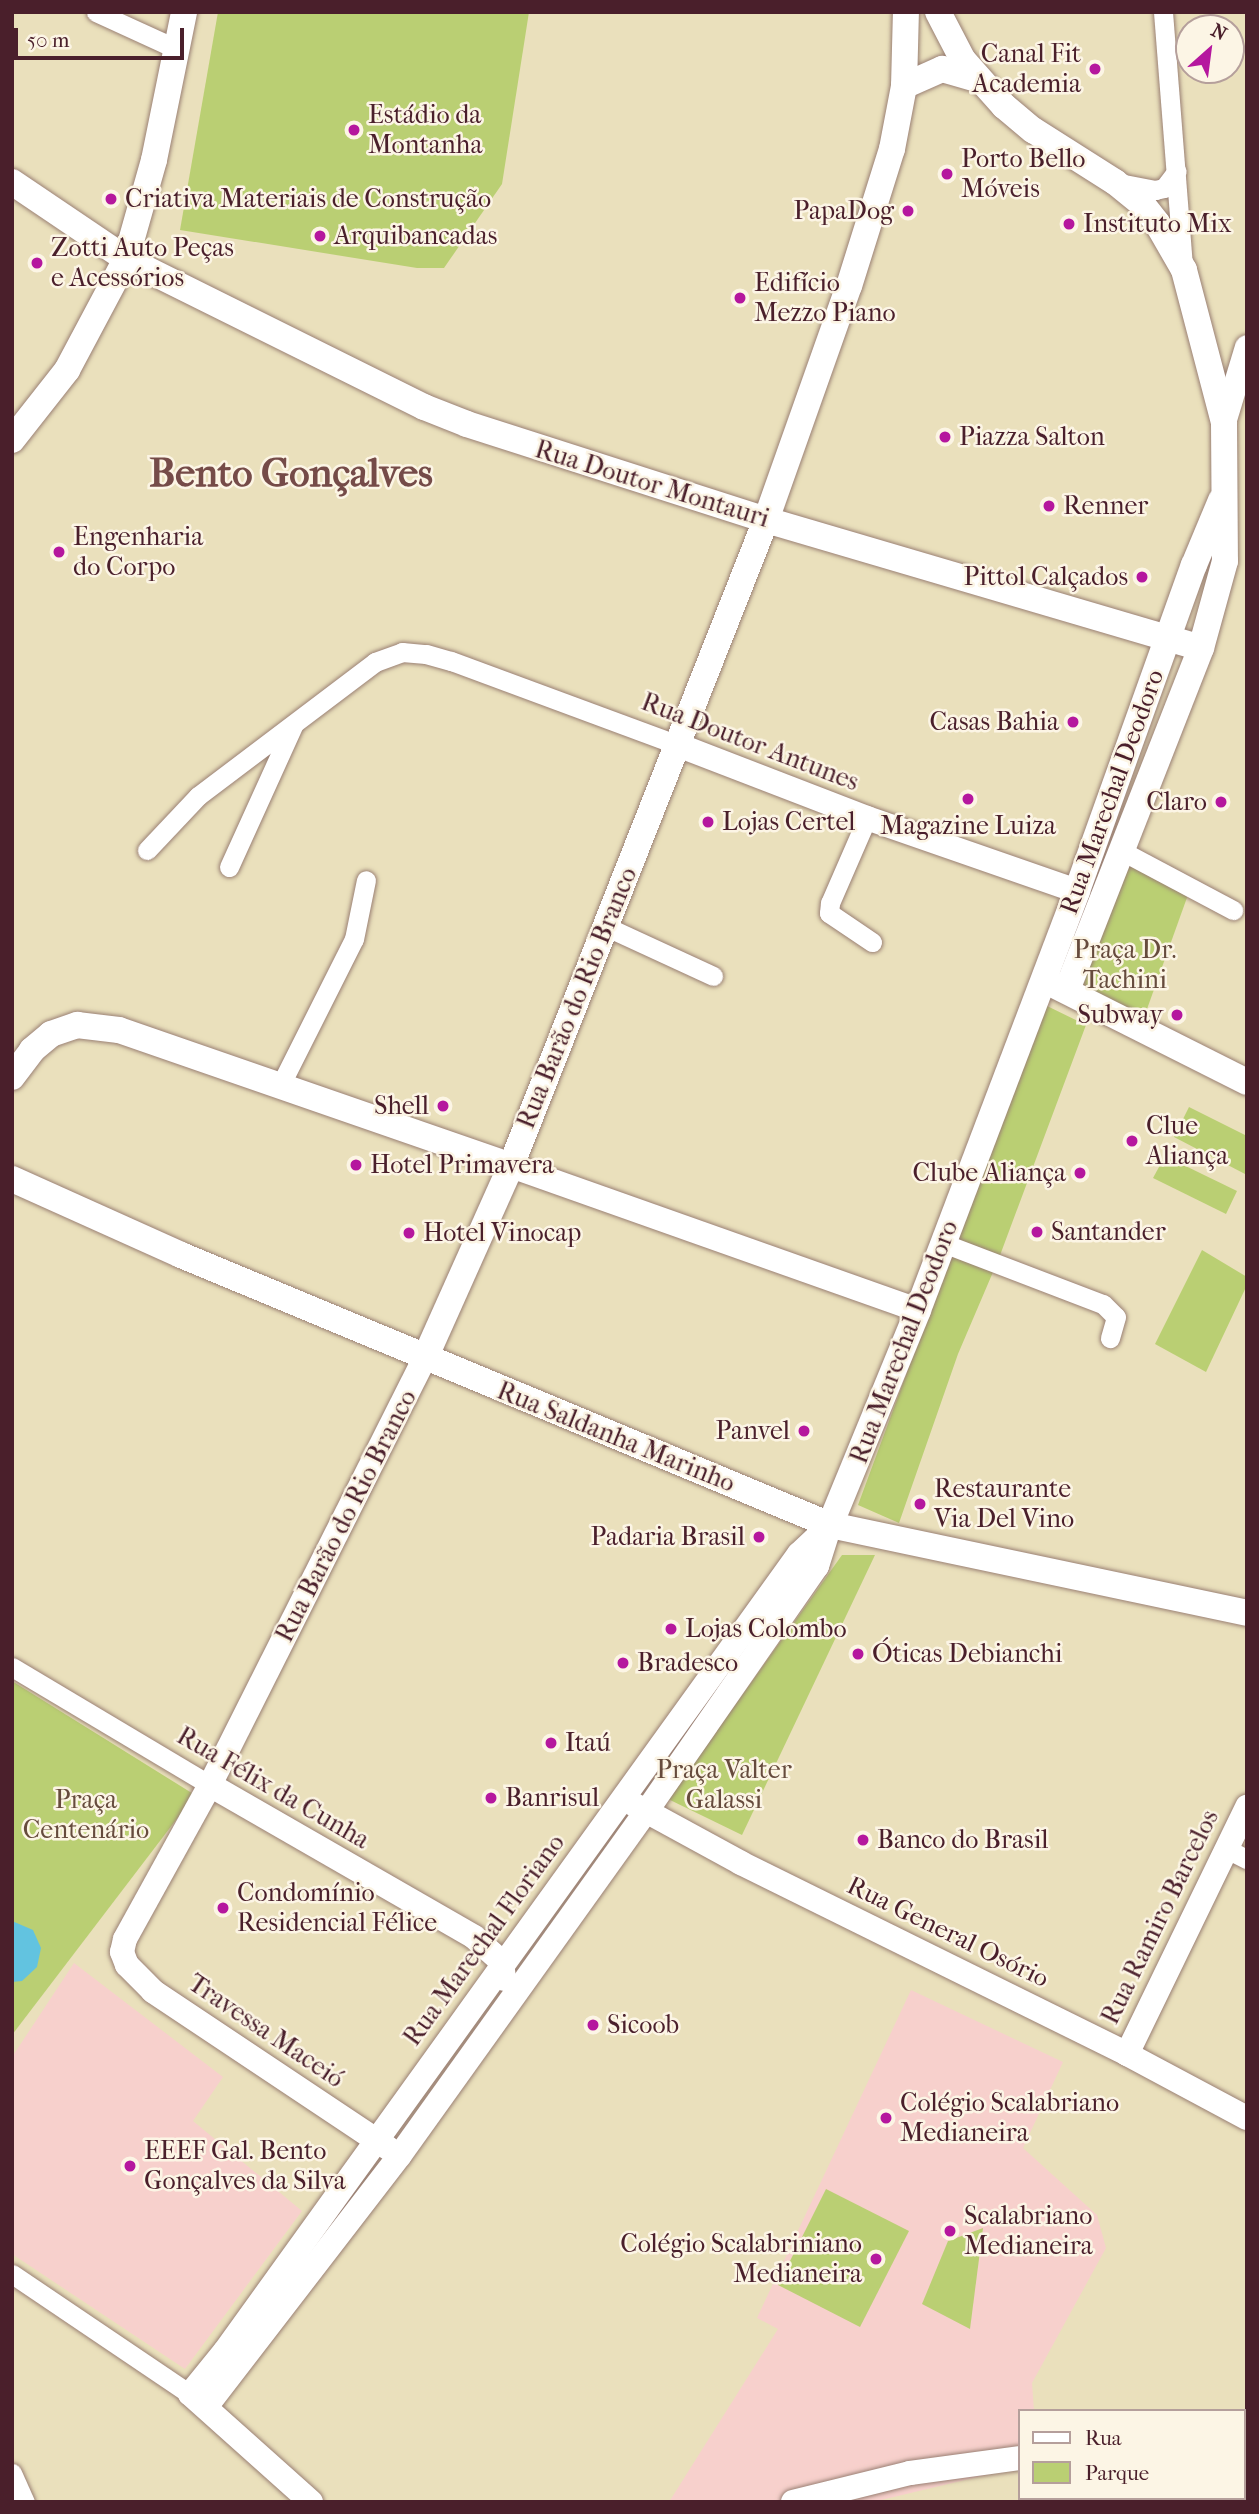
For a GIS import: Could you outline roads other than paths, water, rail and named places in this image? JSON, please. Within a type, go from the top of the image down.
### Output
[{"type":"main road","points":[[12,440],[67,370],[126,259],[154,160],[184,12]]},
{"type":"main road","name":"Rua Barão do Rio Branco","points":[[425,1358],[511,1166],[766,520],[892,149],[904,86],[906,12]]},
{"type":"main road","name":"Rua Marechal Deodoro","points":[[938,12],[956,49],[978,79],[1033,130],[1115,182],[1143,205],[1157,223],[1184,270],[1224,423],[1226,489],[1236,557],[1067,990]]},
{"type":"main road","points":[[904,86],[942,69],[978,79]]},
{"type":"main road","name":"Rua Doutor Montauri","points":[[12,182],[126,259],[425,407],[467,424],[766,520],[1201,648]]},
{"type":"main road","name":"Rua Marechal Deodoro","points":[[830,1525],[918,1310],[1077,891],[1194,565],[1226,489]]},
{"type":"main road","points":[[1194,565],[1236,557]]},
{"type":"main road","points":[[1042,980],[1067,990],[1247,1083]]},
{"type":"main road","points":[[12,1077],[32,1051],[51,1034],[76,1024],[119,1030],[511,1166]]},
{"type":"main road","name":"Rua Saldanha Marinho","points":[[12,1179],[181,1255],[830,1525],[1247,1613]]},
{"type":"street","points":[[96,12],[177,49]]},
{"type":"street","points":[[1163,12],[1184,270]]},
{"type":"street","points":[[1115,182],[1143,189],[1164,188],[1177,171]]},
{"type":"street","points":[[1224,423],[1247,347]]},
{"type":"street","name":"Rua Doutor Antunes","points":[[293,725],[375,662],[402,652],[426,654],[678,745],[867,818],[1077,891]]},
{"type":"street","points":[[147,850],[198,796],[293,725]]},
{"type":"street","points":[[229,867],[293,725]]},
{"type":"street","points":[[867,818],[830,904],[830,913],[872,942]]},
{"type":"street","points":[[1122,851],[1233,911]]},
{"type":"street","points":[[281,1084],[354,939],[366,880]]},
{"type":"street","points":[[605,926],[713,976]]},
{"type":"street","points":[[511,1166],[918,1310]]},
{"type":"street","points":[[943,1243],[1103,1304],[1116,1317],[1110,1338]]},
{"type":"street","name":"Rua Barão do Rio Branco","points":[[125,1939],[209,1785],[425,1358]]},
{"type":"street","points":[[198,2400],[400,2155],[497,2022],[822,1556],[830,1525]]},
{"type":"street","name":"Rua Marechal Floriano","points":[[198,2400],[225,2351],[502,1962],[624,1799],[799,1554],[830,1525]]},
{"type":"street","name":"Rua Félix da Cunha","points":[[12,1667],[209,1785],[474,1937],[502,1962]]},
{"type":"street","name":"Rua General Osório","points":[[624,1799],[741,1863],[1127,2054],[1247,2118]]},
{"type":"street","name":"Rua Ramiro Barcelos","points":[[1127,2054],[1236,1853],[1247,1807]]},
{"type":"street","name":"Travessa Maceió","points":[[125,1939],[122,1952],[127,1965],[153,1991],[400,2155]]},
{"type":"street","points":[[497,2022],[502,1998],[502,1962]]},
{"type":"street","points":[[12,2274],[198,2400],[311,2502]]},
{"type":"street","points":[[793,2502],[910,2473],[1018,2458]]},
{"type":"street","points":[[12,2473],[24,2502]]},
{"type":"water","points":[[12,1921],[33,1930],[41,1948],[37,1967],[22,1981],[12,1982]]},
{"type":"place","name":"Canal Fit Academia","points":[[1095,69]]},
{"type":"place","name":"Estádio da Montanha","points":[[354,130]]},
{"type":"place","name":"Porto Bello Móveis","points":[[947,174]]},
{"type":"place","name":"Criativa Materiais de Construção","points":[[111,199]]},
{"type":"place","name":"PapaDog","points":[[908,211]]},
{"type":"place","name":"Instituto Mix","points":[[1069,224]]},
{"type":"place","name":"Arquibancadas","points":[[320,236]]},
{"type":"place","name":"Zotti Auto Peças e Acessórios","points":[[37,263]]},
{"type":"place","name":"Edifício Mezzo Piano","points":[[740,298]]},
{"type":"place","name":"Piazza Salton","points":[[945,437]]},
{"type":"place","name":"Renner","points":[[1049,506]]},
{"type":"place","name":"Engenharia do Corpo","points":[[59,552]]},
{"type":"place","name":"Pittol Calçados","points":[[1142,577]]},
{"type":"place","name":"Casas Bahia","points":[[1073,722]]},
{"type":"place","name":"Magazine Luiza","points":[[968,799]]},
{"type":"place","name":"Claro","points":[[1221,802]]},
{"type":"place","name":"Lojas Certel","points":[[708,822]]},
{"type":"place","name":"Subway","points":[[1177,1015]]},
{"type":"place","name":"Shell","points":[[443,1106]]},
{"type":"place","name":"Clue Aliança","points":[[1132,1141]]},
{"type":"place","name":"Hotel Primavera","points":[[356,1165]]},
{"type":"place","name":"Clube Aliança","points":[[1080,1173]]},
{"type":"place","name":"Santander","points":[[1037,1232]]},
{"type":"place","name":"Hotel Vinocap","points":[[409,1233]]},
{"type":"place","name":"Panvel","points":[[804,1431]]},
{"type":"place","name":"Restaurante Via Del Vino","points":[[920,1504]]},
{"type":"place","name":"Padaria Brasil","points":[[759,1537]]},
{"type":"place","name":"Lojas Colombo","points":[[671,1629]]},
{"type":"place","name":"Óticas Debianchi","points":[[858,1654]]},
{"type":"place","name":"Bradesco","points":[[623,1663]]},
{"type":"place","name":"Itaú","points":[[551,1743]]},
{"type":"place","name":"Banrisul","points":[[491,1798]]},
{"type":"place","name":"Banco do Brasil","points":[[863,1840]]},
{"type":"place","name":"Condomínio Residencial Félice","points":[[223,1908]]},
{"type":"place","name":"Sicoob","points":[[593,2025]]},
{"type":"place","name":"Colégio Scalabriano Medianeira","points":[[886,2118]]},
{"type":"place","name":"EEEF Gal. Bento Gonçalves da Silva","points":[[130,2166]]},
{"type":"place","name":"Scalabriano Medianeira","points":[[950,2231]]},
{"type":"place","name":"Colégio Scalabriniano Medianeira","points":[[876,2259]]},
{"type":"district","name":"Bento Gonçalves","points":[[291,473]]},
{"type":"park label","name":"Praça Dr. Tachini","points":[[1125,965]]},
{"type":"park label","name":"Praça Valter Galassi","points":[[724,1785]]},
{"type":"park label","name":"Praça Centenário","points":[[86,1815]]}]
